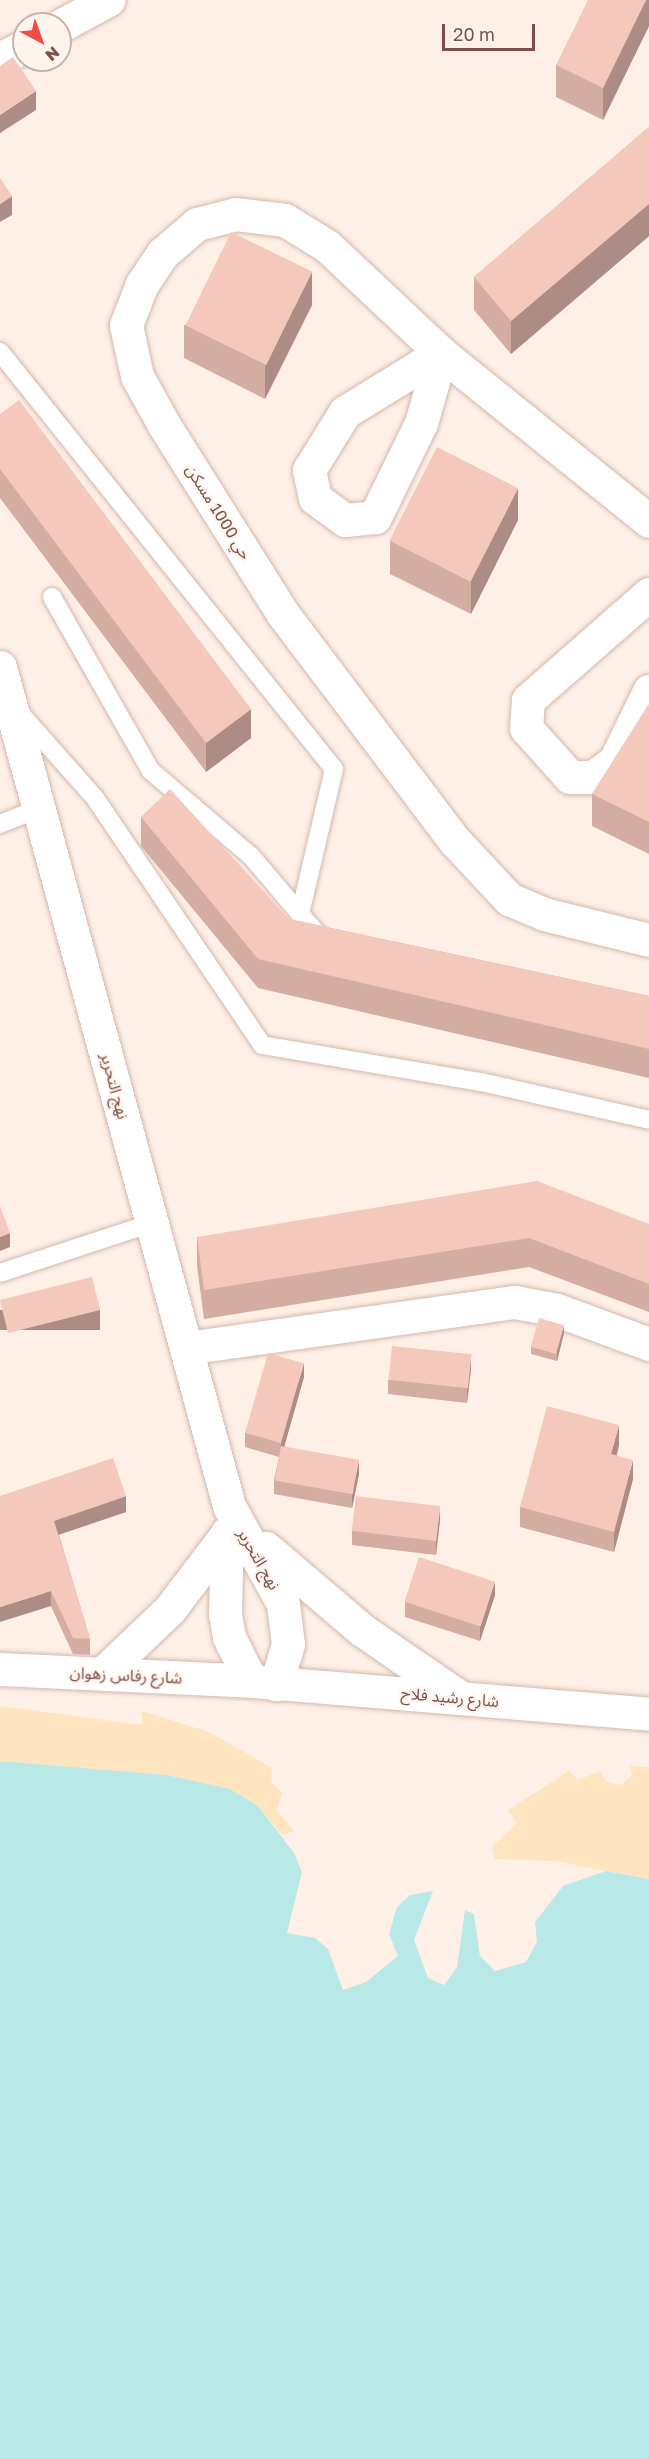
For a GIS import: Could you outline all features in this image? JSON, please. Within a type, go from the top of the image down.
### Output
[{"type":"street","points":[[72,20],[108,0]]},
{"type":"street","name":"حي 1000 مسكن","points":[[649,521],[441,353],[327,246],[285,220],[236,214],[196,224],[163,253],[142,284],[126,325],[137,376],[283,614],[484,875],[508,899],[544,914],[649,940]]},
{"type":"street","points":[[441,353],[421,423],[375,517],[345,520],[315,498],[309,470],[345,412],[441,353]]},
{"type":"street","points":[[649,594],[528,700],[526,728],[570,777],[593,777],[615,761],[649,691]]},
{"type":"street","name":"نهج التحرير","points":[[0,667],[232,1521],[284,1604],[288,1644],[264,1682],[235,1652],[225,1614],[232,1521]]},
{"type":"street","points":[[186,1348],[514,1302],[557,1310],[649,1344]]},
{"type":"street","points":[[102,1674],[170,1609],[232,1521],[362,1630],[462,1698]]},
{"type":"street","name":"شارع رفاس زهوان","points":[[0,1668],[264,1682]]},
{"type":"street","name":"شارع رشيد فلاح","points":[[264,1682],[649,1714]]},
{"type":"lane","points":[[0,352],[334,769],[300,914]]},
{"type":"lane","points":[[52,597],[151,771],[251,856],[322,941],[346,945]]},
{"type":"lane","points":[[10,702],[95,798],[262,1045],[481,1083],[649,1120]]},
{"type":"lane","points":[[0,824],[40,808]]},
{"type":"lane","points":[[0,1273],[152,1223]]},
{"type":"sand","points":[[0,1706],[142,1725],[142,1711],[209,1732],[272,1768],[271,1781],[282,1793],[277,1811],[294,1831],[282,1835],[258,1806],[230,1789],[167,1775],[0,1761]]},
{"type":"sand","points":[[630,1766],[649,1767],[649,1879],[555,1861],[495,1859],[492,1847],[517,1823],[508,1810],[569,1771],[578,1780],[600,1771],[606,1782],[621,1785],[632,1775]]},
{"type":"water","points":[[0,1761],[167,1775],[230,1789],[258,1806],[294,1853],[302,1872],[287,1933],[315,1938],[328,1949],[343,1990],[366,1982],[398,1956],[389,1934],[397,1907],[410,1895],[433,1891],[414,1940],[428,1978],[444,1985],[457,1967],[465,1910],[474,1914],[480,1956],[495,1971],[526,1962],[537,1942],[535,1922],[563,1886],[606,1871],[649,1879],[649,2459],[0,2459]]},
{"type":"building","points":[[588,0],[646,0],[603,88],[556,65]]},
{"type":"building","points":[[12,58],[12,72],[23,72],[36,91],[0,115],[0,66]]},
{"type":"building","points":[[649,127],[649,204],[511,321],[474,277]]},
{"type":"building","points":[[0,178],[12,196],[0,204]]},
{"type":"building","points":[[231,232],[312,271],[266,365],[185,325]]},
{"type":"building","points":[[19,400],[251,709],[206,743],[0,469],[0,414]]},
{"type":"building","points":[[437,447],[518,488],[470,582],[389,541]]},
{"type":"building","points":[[649,705],[649,822],[592,794]]},
{"type":"building","points":[[170,789],[289,919],[649,996],[649,1049],[258,959],[141,817]]},
{"type":"building","points":[[537,1181],[649,1224],[649,1284],[529,1238],[204,1290],[197,1237]]},
{"type":"building","points":[[0,1206],[10,1233],[0,1237]]},
{"type":"building","points":[[92,1277],[100,1310],[8,1333],[0,1300]]},
{"type":"building","points":[[539,1318],[564,1325],[556,1354],[531,1347]]},
{"type":"building","points":[[392,1346],[472,1354],[468,1388],[388,1380]]},
{"type":"building","points":[[268,1353],[304,1363],[281,1443],[245,1433]]},
{"type":"building","points":[[547,1406],[619,1425],[611,1454],[633,1460],[614,1532],[520,1507]]},
{"type":"building","points":[[281,1446],[359,1460],[353,1494],[275,1480]]},
{"type":"building","points":[[113,1458],[126,1496],[54,1521],[90,1639],[73,1638],[51,1591],[0,1607],[0,1496]]},
{"type":"building","points":[[356,1496],[440,1506],[436,1541],[352,1531]]},
{"type":"building","points":[[419,1557],[495,1582],[481,1626],[404,1602]]}]
